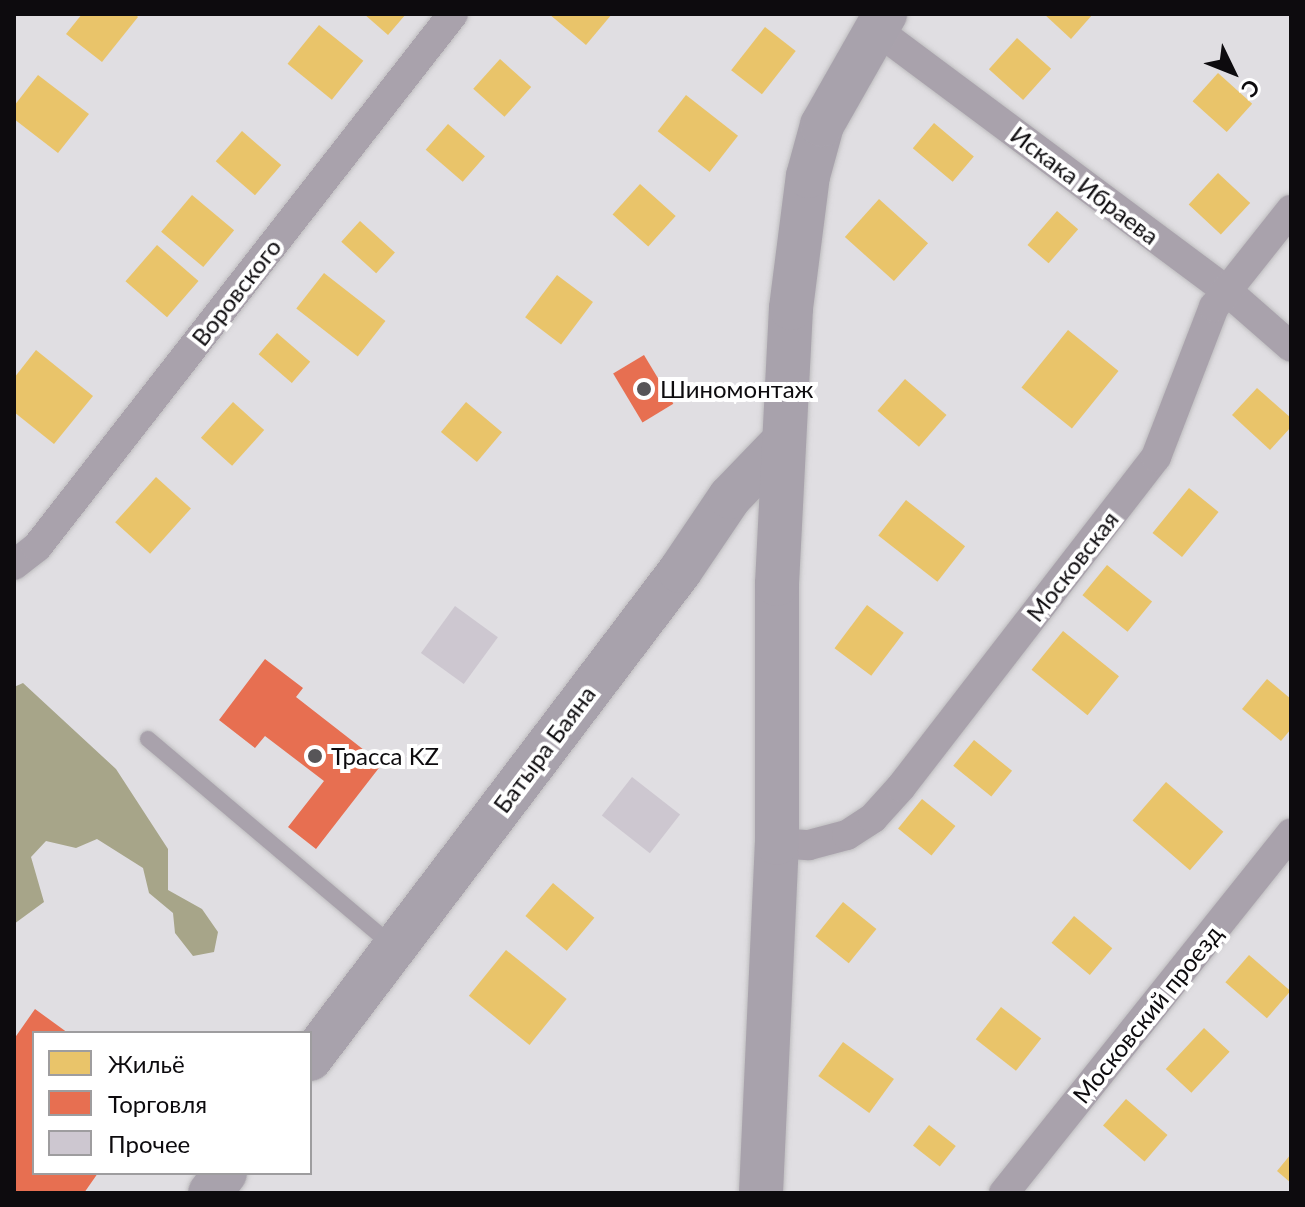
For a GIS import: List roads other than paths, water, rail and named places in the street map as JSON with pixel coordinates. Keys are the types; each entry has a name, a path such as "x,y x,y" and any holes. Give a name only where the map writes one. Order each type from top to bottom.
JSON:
{"street":[{"name":"Воровского","path":"14,565 37,547 453,14"},
{"name":"Искака Ибраева","path":"880,21 1226,290 1291,347"},
{"path":"761,1193 777,843 782,443 791,308 808,176 822,125 880,21"},
{"name":"Московская","path":"777,843 809,845 847,835 873,818 901,787 1156,457 1205,326 1226,290 1291,210"},
{"name":"Батыра Баяна","path":"312,1056 680,571 730,497 782,443"},
{"name":"Московский проезд","path":"1004,1193 1291,834"},
{"path":"210,1193 224,1175"}],"lane":[{"path":"148,739 394,947"}],"place":[{"name":"Шиномонтаж","path":"644,389"},
{"name":"Трасса KZ","path":"315,756"}]}
